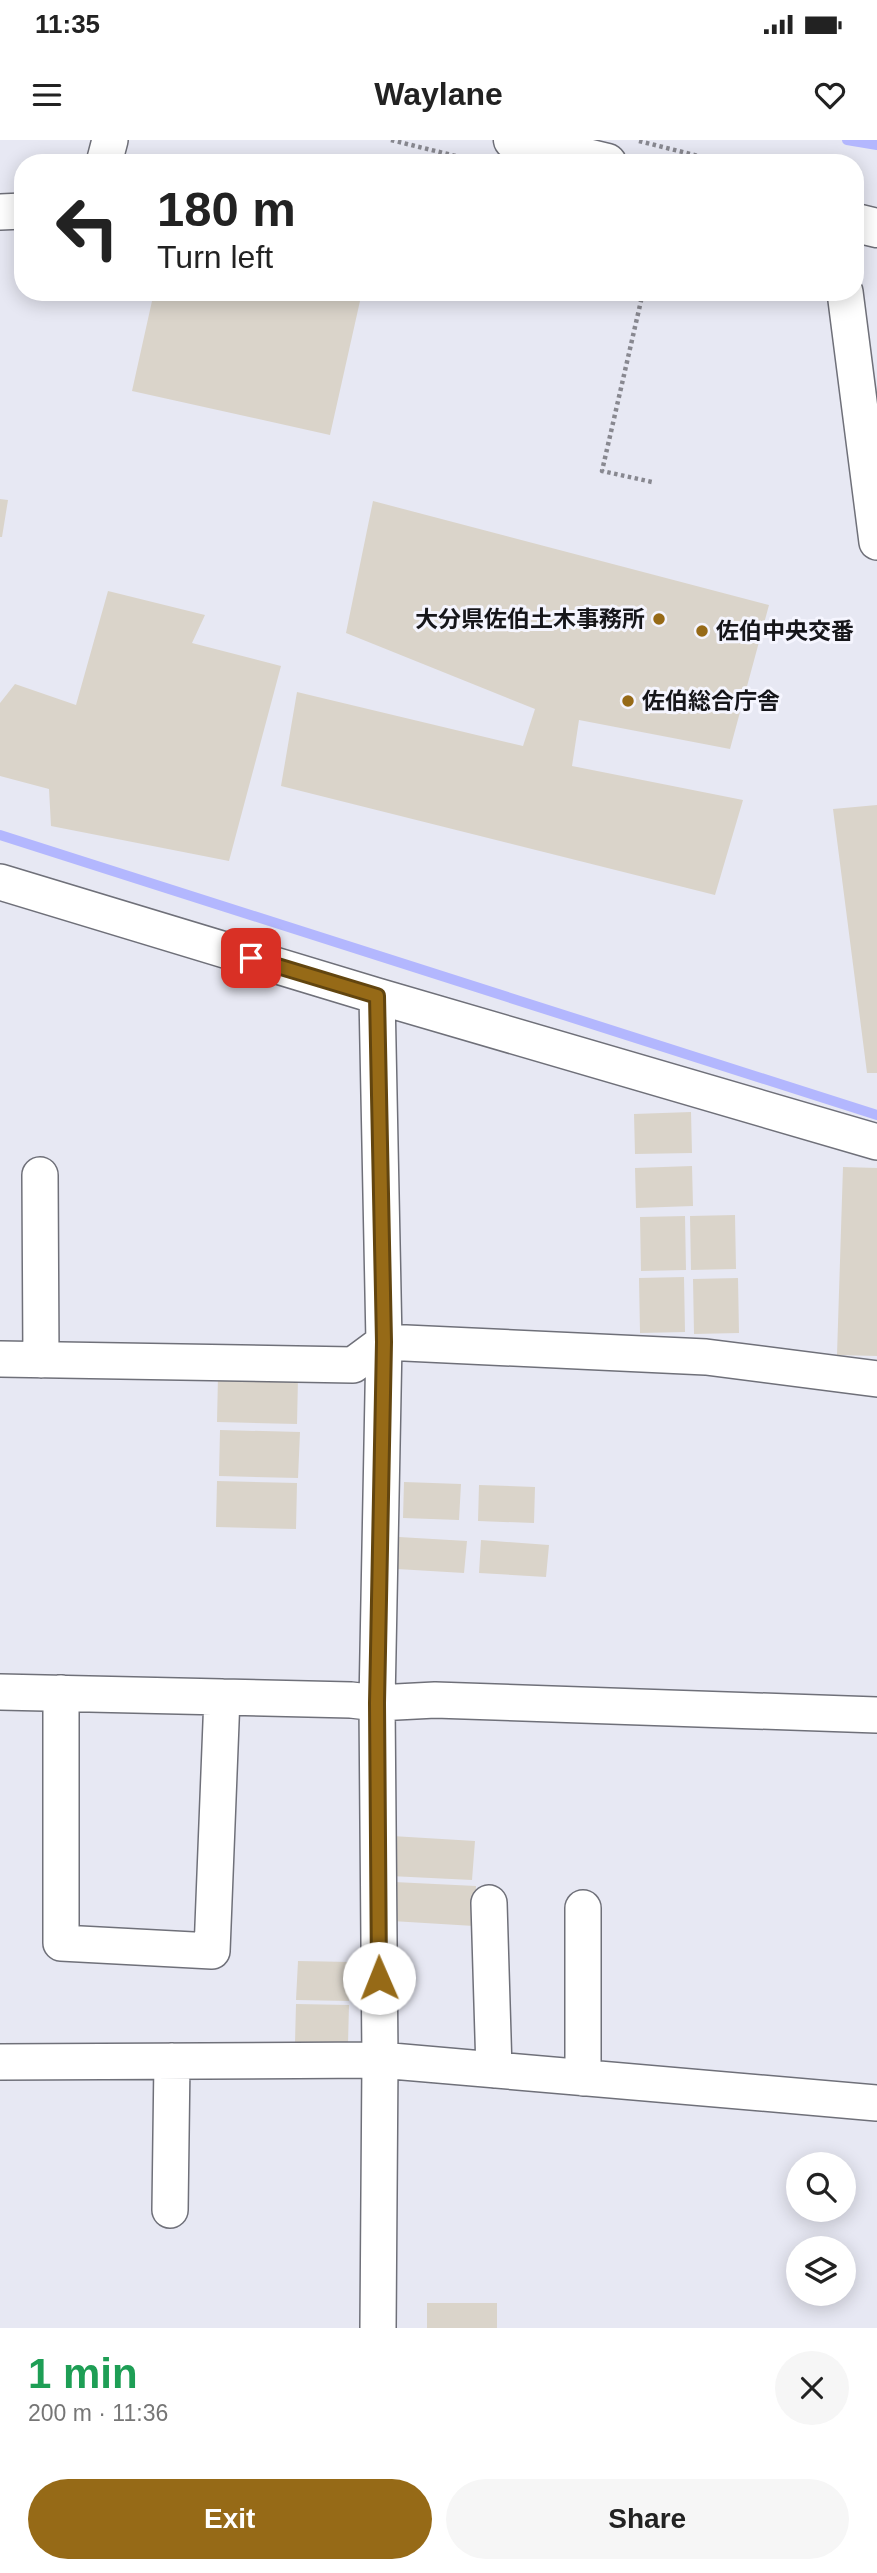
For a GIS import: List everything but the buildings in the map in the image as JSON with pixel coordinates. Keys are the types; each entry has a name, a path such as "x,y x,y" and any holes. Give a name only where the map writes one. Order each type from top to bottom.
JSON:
{"street":[{"path":"513,140 570,154"},
{"path":"846,301 877,542"},
{"path":"0,881 377,996 877,1142"},
{"path":"377,996 384,1342 377,1703 380,2060 378,2328"},
{"path":"40,1174 41,1360"},
{"path":"0,1359 353,1364 384,1342 706,1357 877,1379"},
{"path":"0,1692 351,1700 377,1703 435,1700 877,1715"},
{"path":"61,1693 61,1943 212,1951 222,1697"},
{"path":"489,1903 494,2070"},
{"path":"583,1908 583,2078"},
{"path":"0,2062 380,2060 877,2103"},
{"path":"170,2210 172,2061"}],"path":[{"path":"391,140 448,154"},
{"path":"634,140 690,154"},
{"path":"641,301 602,471 652,482"}],"waterway":[{"path":"847,140 877,145"},
{"path":"0,835 877,1115"}],"place":[{"name":"大分県佐伯土木事務所","path":"659,619"},
{"name":"佐伯中央交番","path":"702,631"},
{"name":"佐伯総合庁舎","path":"628,701"}],"route":[{"path":"251,958 377,996 384,1342 377,1703 379,1978"}]}
